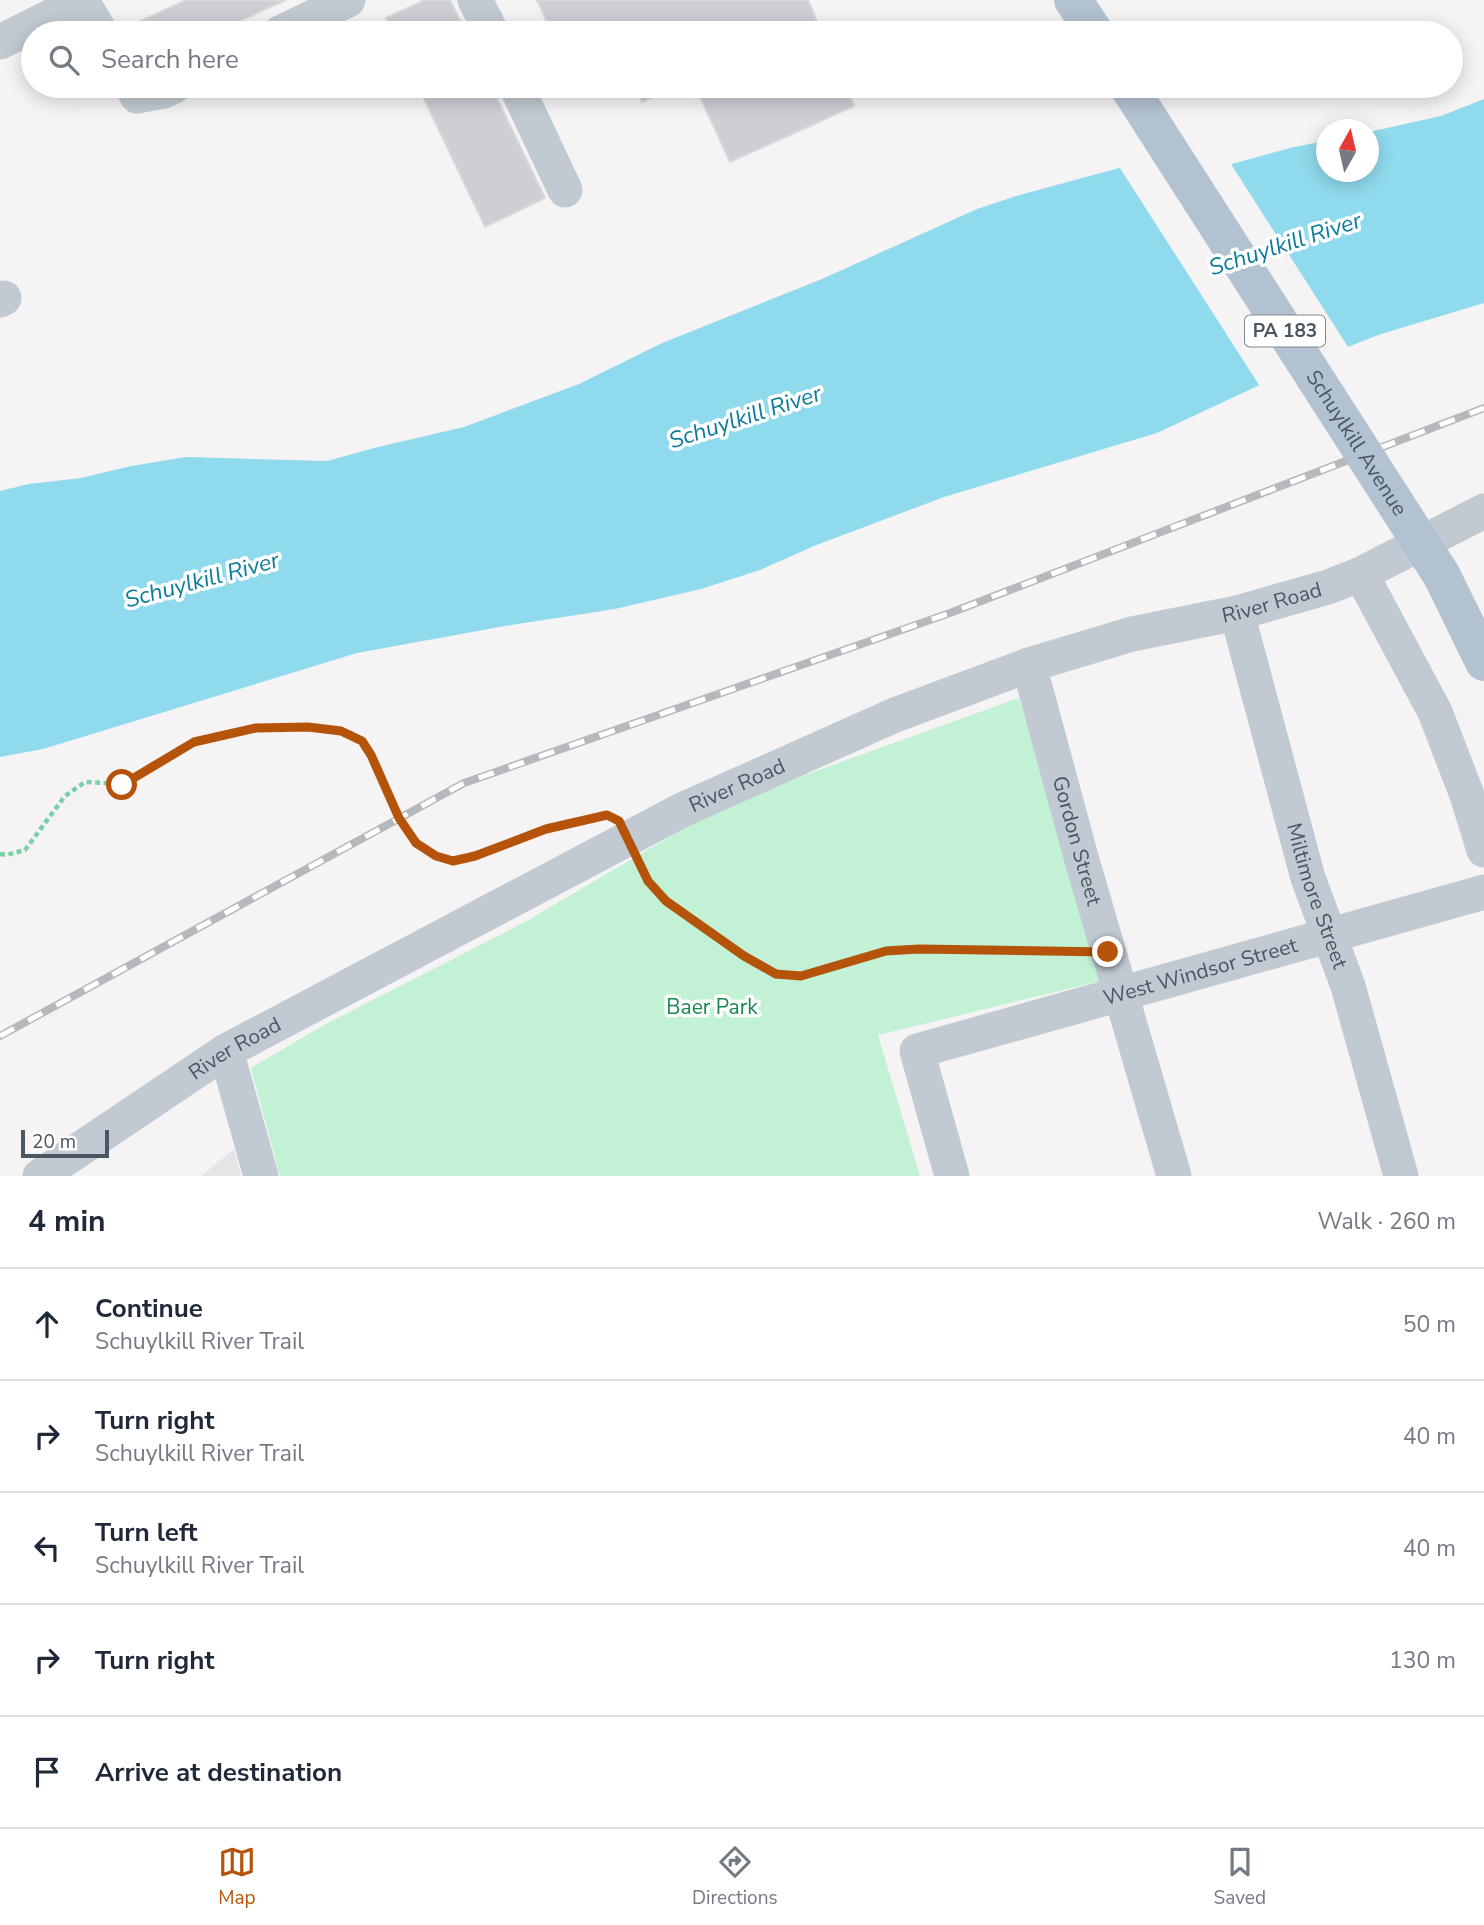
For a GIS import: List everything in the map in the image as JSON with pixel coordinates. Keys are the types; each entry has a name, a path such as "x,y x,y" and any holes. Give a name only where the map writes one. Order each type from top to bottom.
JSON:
{"main road":[{"path":"1073,0 1087,21"},
{"name":"Schuylkill Avenue","path":"1136,98 1442,576 1484,662"}],"street":[{"path":"305,21 348,0"},
{"path":"475,0 486,21"},
{"path":"43,21 83,1 94,21"},
{"path":"0,42 21,32"},
{"path":"522,98 565,190"},
{"name":"River Road","path":"40,1176 226,1051 682,810 895,715 1029,665 1132,634 1237,613 1328,587 1480,521"},
{"path":"1361,574 1434,712 1484,850"},
{"name":"Miltimore Street","path":"1237,613 1308,878 1348,986 1401,1176"},
{"name":"Gordon Street","path":"1029,665 1108,952 1123,994 1174,1176"},
{"name":"West Windsor Street","path":"952,1176 917,1051 1484,892"},
{"path":"226,1051 261,1176"}],"path":[{"path":"0,854 25,850 65,796 85,782 122,785 194,742 256,728 308,727 341,731 362,741 399,818 416,843 436,856 453,861 475,856 546,829 607,815 619,821 648,881 666,901 744,956 776,974 801,976 886,951 919,949 1108,952"}],"shaded area":[{"path":"234,1149 241,1176 201,1176"}],"green space":[{"name":"Baer Park","path":"1019,698 1101,981 878,1035 920,1176 280,1176 251,1068 324,1025 525,922 727,803"}],"water":[{"name":"Schuylkill River","path":"1484,99 1484,303 1378,335 1298,367 1157,433 944,497 814,546 760,570 701,589 615,609 357,653 43,749 0,757 0,491 186,457 327,461 464,427 579,384 660,344 822,279 977,209 1016,196 1119,168 1202,172 1316,143 1316,182 1379,182 1379,130 1441,116"}],"pier":[{"path":"1229,161 1350,350 1261,388 1118,165 1144,165 1178,170"}],"building":[{"path":"186,0 286,0 240,21 141,21"},
{"path":"425,0 450,0 460,21 387,21 386,18"},
{"path":"537,0 808,0 817,21 547,21"},
{"path":"424,98 497,98 545,198 485,227"},
{"path":"701,98 851,98 854,106 730,162"}],"railway":[{"path":"0,1036 464,783 950,613 1484,408"}],"route":[{"path":"122,785 194,742 256,728 308,727 341,731 362,741 399,818 416,843 436,856 453,861 475,856 546,829 607,815 619,821 648,881 666,901 744,956 776,974 801,976 886,951 919,949 1108,952"}]}
